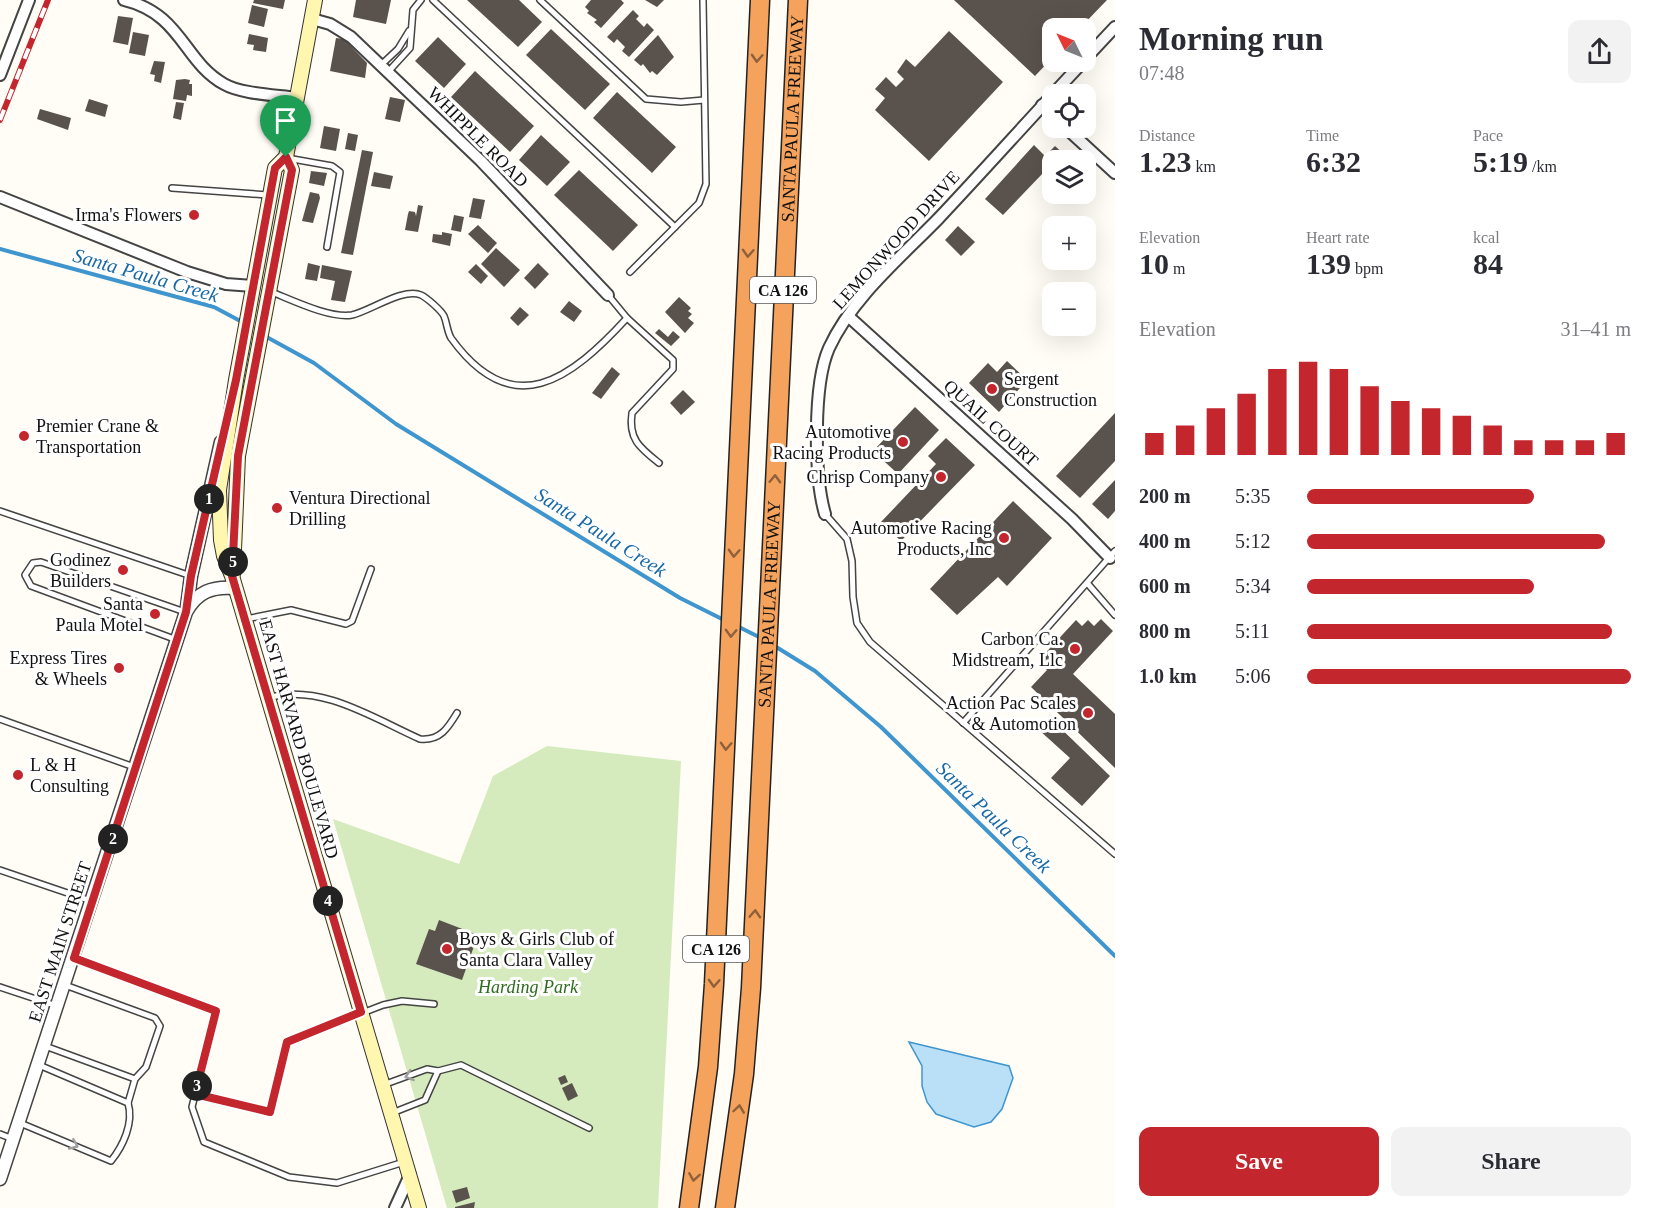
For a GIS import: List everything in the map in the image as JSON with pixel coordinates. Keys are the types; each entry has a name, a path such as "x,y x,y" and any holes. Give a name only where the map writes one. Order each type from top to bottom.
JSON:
{"highway":[{"name":"SANTA PAULA FREEWAY","path":"689,1208 708,1067 729,688 760,0"},
{"name":"SANTA PAULA FREEWAY","path":"725,1208 746,1053 766,699 798,0"}],"main road":[{"path":"233,582 238,456 292,170 286,157 315,0"},
{"name":"EAST HARVARD BOULEVARD","path":"286,157 275,168 236,380 218,500 222,548 419,1208"}],"street":[{"path":"0,75 29,0"},
{"path":"124,0 144,3 174,29 199,60 224,84 297,98"},
{"name":"WHIPPLE ROAD","path":"312,19 341,30 384,68 481,161 608,296"},
{"name":"LEMONWOOD DRIVE","path":"1096,47 1115,27"},
{"name":"LEMONWOOD DRIVE","path":"1062,84 1073,72"},
{"name":"LEMONWOOD DRIVE","path":"825,514 819,492 820,380 828,350 848,316 1042,105"},
{"path":"1077,138 1115,173"},
{"path":"0,197 187,272 252,292"},
{"name":"QUAIL COURT","path":"848,316 1113,557"},
{"name":"EAST MAIN STREET","path":"0,1179 93,902 186,612 191,576 236,380"},
{"name":"EAST MAIN STREET","path":"186,612 195,599 208,589 233,582"},
{"path":"395,1208 408,1168"}],"lane":[{"path":"384,68 410,48 413,10 421,0"},
{"path":"433,0 675,227"},
{"path":"540,0 646,99 681,102 704,100"},
{"path":"630,272 699,203 704,193 703,0"},
{"path":"384,68 410,29"},
{"path":"286,157 332,166 340,172 327,247"},
{"path":"172,188 270,195"},
{"path":"267,297 336,314 351,315 410,293 421,295 444,315 449,335 479,371 496,381 528,386 572,370 627,318"},
{"path":"608,296 627,318 674,360 674,369 632,413 630,422 637,446 659,464"},
{"path":"0,511 191,576"},
{"path":"825,514 847,539 852,561 853,597 857,624 870,642 1115,854"},
{"path":"963,723 1113,557"},
{"path":"177,640 31,586 25,574 33,563 41,562 186,612"},
{"path":"245,619 291,610 346,624 351,621 371,569"},
{"path":"1088,584 1115,615"},
{"path":"268,698 290,692 324,697 420,739 429,740 441,735 458,712"},
{"path":"0,719 135,768"},
{"path":"0,870 93,902"},
{"path":"74,958 216,1011 192,1107 204,1142 289,1177 337,1183 408,1168"},
{"path":"20,1123 111,1161 120,1150 132,1115 129,1104 135,1079 146,1067 160,1026 155,1018 65,985"},
{"path":"0,987 58,1006"},
{"path":"195,1094 270,1112 287,1042 361,1012 402,1001 434,1004"},
{"path":"45,1046 135,1079"},
{"path":"39,1065 129,1104"},
{"path":"382,1085 427,1070 438,1071 461,1065 590,1128"},
{"path":"391,1113 425,1100 438,1071"},
{"path":"0,1134 14,1139"}],"green space":[{"name":"Harding Park","path":"547,746 681,761 658,1208 447,1208 333,819 459,864 493,776"}],"water":[{"path":"909,1042 1009,1066 1013,1078 1002,1109 991,1122 974,1127 936,1114 927,1102 922,1086 922,1066"}],"building":[{"path":"254,0 285,0 283,9 253,3"},
{"path":"356,0 391,0 386,24 353,17"},
{"path":"467,0 519,0 542,22 518,47"},
{"path":"591,0 621,0 624,3 601,28 594,22 597,20 587,13 589,11 585,7"},
{"path":"645,0 664,0 657,7"},
{"path":"954,0 1107,0 1090,18 1042,18 1042,69 1035,76"},
{"path":"252,5 268,9 264,27 248,23"},
{"path":"633,10 639,16 636,19 644,27 647,23 654,30 629,57 622,51 625,47 617,39 614,43 607,37"},
{"path":"118,16 133,18 128,45 113,42"},
{"path":"551,29 610,84 585,110 526,55"},
{"path":"949,31 1003,82 929,161 875,110 885,98 875,89 886,77 896,87 904,79 897,72 906,59 915,67"},
{"path":"133,32 149,35 145,56 129,53"},
{"path":"249,34 268,38 266,52 253,50 254,45 247,44"},
{"path":"658,35 674,57 657,75 652,71 650,73 643,64 641,66 634,60"},
{"path":"438,37 466,64 444,88 415,61"},
{"path":"336,38 344,39 367,63 365,78 330,71"},
{"path":"154,61 165,62 161,83 154,81 155,75 150,74"},
{"path":"475,71 534,126 510,152 451,97"},
{"path":"176,80 190,80 189,84 192,84 192,96 187,95 186,101 173,99"},
{"path":"617,92 676,147 652,173 593,118"},
{"path":"390,97 405,100 400,122 385,119"},
{"path":"89,99 108,105 105,117 85,111"},
{"path":"176,102 184,103 181,120 173,118"},
{"path":"40,109 71,118 68,130 37,119"},
{"path":"324,126 340,129 336,151 320,148"},
{"path":"348,133 358,135 355,151 345,149"},
{"path":"541,135 570,162 547,186 519,160"},
{"path":"1034,145 1042,153 1042,174 1003,215 985,199"},
{"path":"362,150 373,152 353,255 341,253"},
{"path":"579,170 638,225 613,251 554,195"},
{"path":"311,171 327,173 324,186 309,183"},
{"path":"374,172 393,176 390,189 371,186"},
{"path":"310,192 319,194 320,198 313,223 302,221"},
{"path":"473,198 485,200 481,219 469,217"},
{"path":"418,205 423,206 418,232 405,230 409,211 415,212 416,216"},
{"path":"454,215 464,217 461,232 451,230"},
{"path":"478,225 497,243 488,253 468,234"},
{"path":"958,226 975,242 961,256 945,240"},
{"path":"442,232 452,234 450,246 432,242 433,234 442,235"},
{"path":"496,248 520,270 504,287 481,264"},
{"path":"308,263 320,266 317,281 305,279"},
{"path":"538,263 549,274 535,289 524,278"},
{"path":"476,264 488,276 481,284 468,272"},
{"path":"322,265 352,271 345,302 331,300 335,281 320,278"},
{"path":"679,297 691,308 688,311 692,314 688,318 694,323 685,333 665,312"},
{"path":"569,301 582,311 574,322 560,312"},
{"path":"520,307 529,315 518,326 510,318"},
{"path":"659,329 668,337 673,331 680,337 671,346 655,333"},
{"path":"1007,361 1027,380 999,412 969,383 988,363 997,372"},
{"path":"612,367 620,374 601,399 592,393"},
{"path":"683,390 695,402 681,415 670,403"},
{"path":"915,407 939,430 898,474 873,451"},
{"path":"1115,413 1115,461 1080,498 1056,476"},
{"path":"946,438 975,465 901,541 881,522 936,464 928,456"},
{"path":"1115,480 1115,511 1108,519 1092,504"},
{"path":"1013,501 1052,538 1007,586 998,577 957,615 930,589"},
{"path":"1101,619 1113,631 1073,674 1115,714 1115,768 1031,687 1047,670 1038,661 1076,620 1082,626 1088,620 1094,626"},
{"path":"1050,718 1110,776 1082,806 1051,778 1070,758 1039,730"},
{"name":"Boys & Girls Club of Santa Clara Valley","path":"439,920 478,935 462,980 416,964 429,929 435,931"},
{"path":"565,1075 568,1082 561,1085 558,1078"},
{"path":"572,1083 578,1096 568,1101 562,1088"},
{"path":"467,1187 470,1198 456,1203 452,1191"},
{"path":"475,1202 474,1208 455,1208 455,1207"}],"waterway":[{"name":"Santa Paula Creek","path":"0,249 214,307 244,323"},
{"name":"Santa Paula Creek","path":"263,335 314,363 396,424 680,598 726,621"},
{"name":"Santa Paula Creek","path":"735,625 761,638"},
{"name":"Santa Paula Creek","path":"773,645 815,671 881,727 1115,956"}],"railway":[{"path":"0,120 48,0"}],"place":[{"name":"Irma's Flowers","path":"194,215"},
{"name":"Sergent Construction","path":"992,389"},
{"name":"Premier Crane & Transportation","path":"24,436"},
{"name":"Automotive Racing Products","path":"903,442"},
{"name":"Chrisp Company","path":"941,477"},
{"name":"Ventura Directional Drilling","path":"277,508"},
{"name":"Automotive Racing Products, Inc","path":"1004,538"},
{"name":"Godinez Builders","path":"123,570"},
{"name":"Santa Paula Motel","path":"155,614"},
{"name":"Carbon Ca. Midstream, Llc","path":"1075,649"},
{"name":"Express Tires & Wheels","path":"119,668"},
{"name":"Action Pac Scales & Automotion","path":"1088,713"},
{"name":"L & H Consulting","path":"18,775"},
{"name":"Boys & Girls Club of Santa Clara Valley","path":"447,949"}],"route":[{"path":"286,157 292,170 238,456 232,576 361,1012 287,1042 270,1112 195,1094 216,1011 74,958 186,612 191,576 236,380 275,168 286,157"}]}
